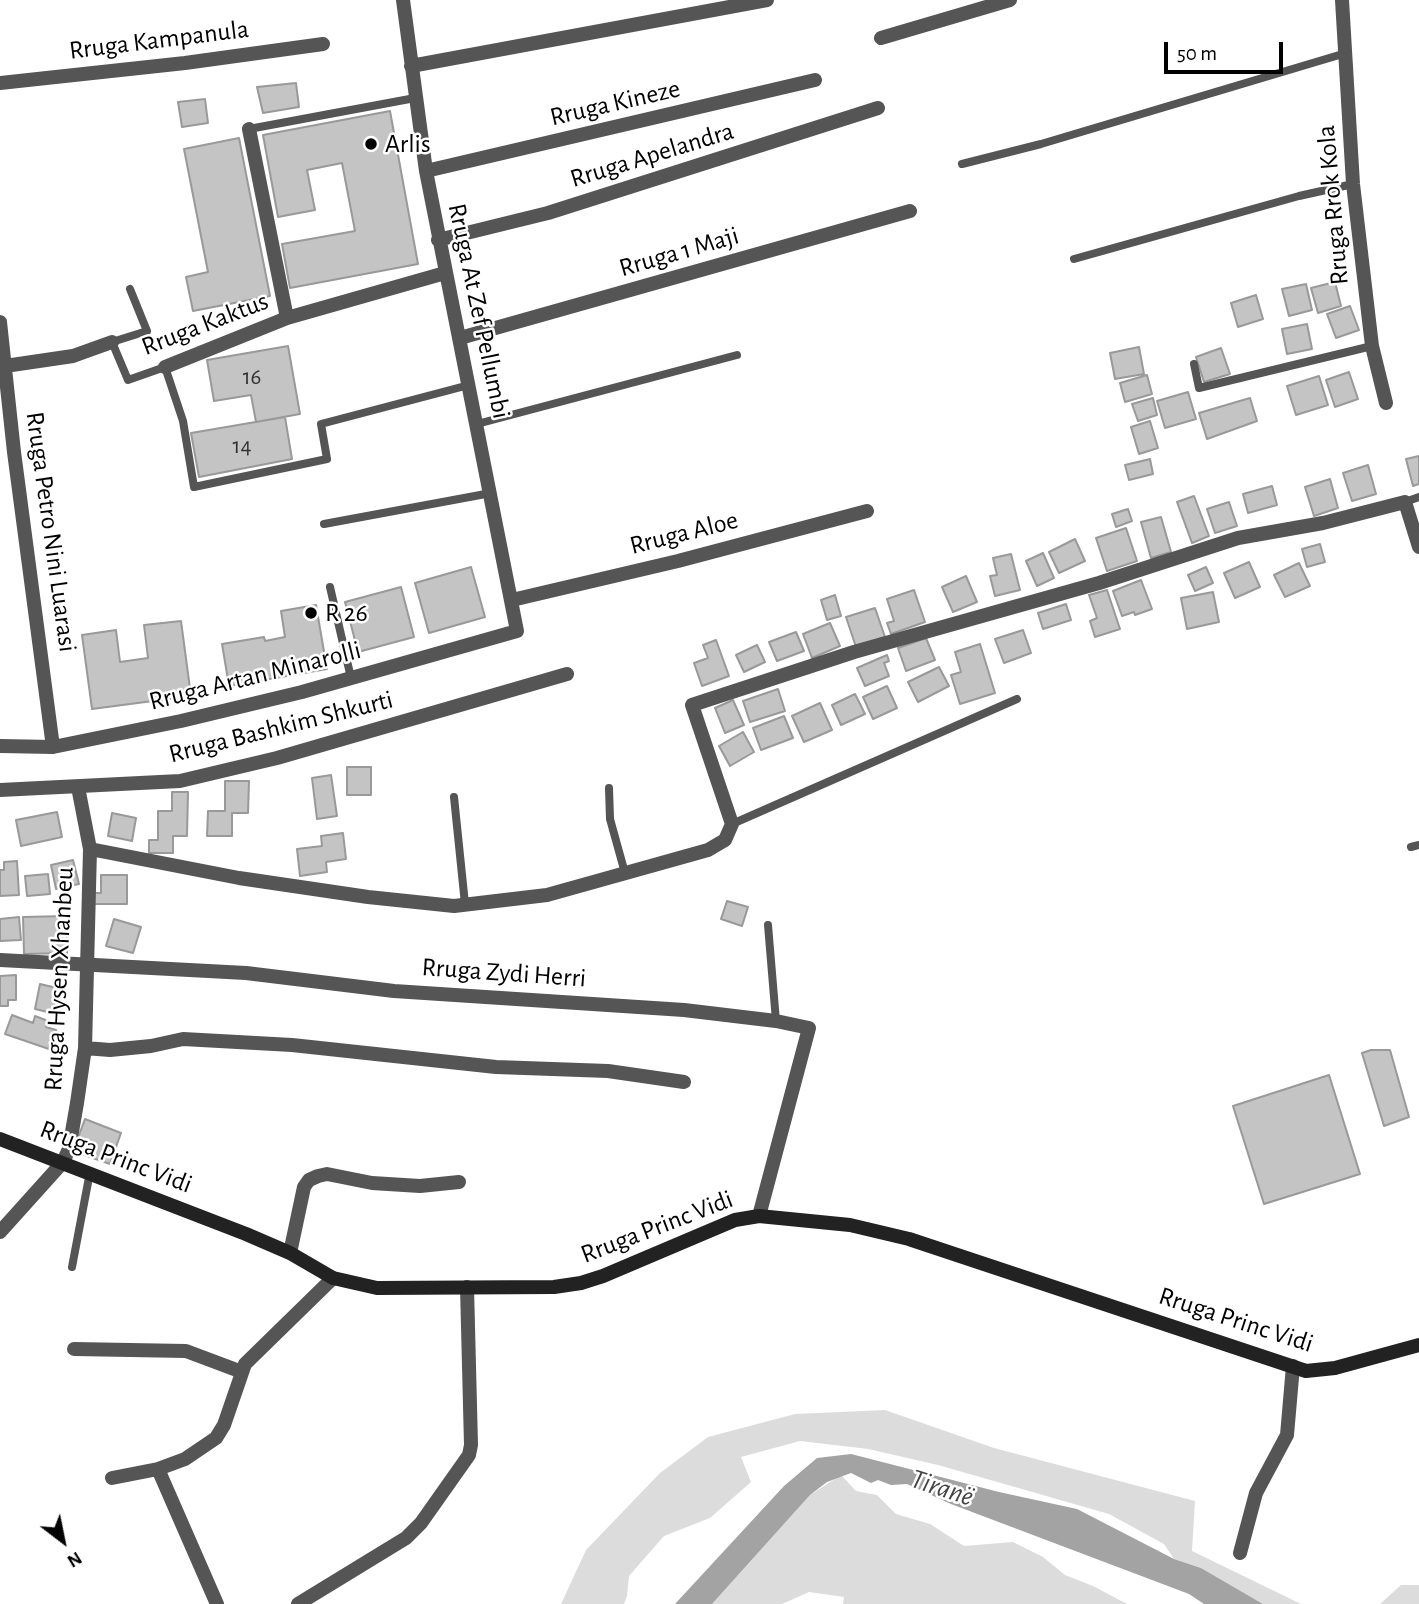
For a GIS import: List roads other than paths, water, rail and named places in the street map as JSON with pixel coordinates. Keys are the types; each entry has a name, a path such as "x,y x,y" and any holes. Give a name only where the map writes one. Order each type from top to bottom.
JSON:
{"street":[{"name":"Rruga At Zef Pellumbi","path":"403,0 415,98 438,240 460,338 517,631"},
{"path":"411,66 766,0"},
{"path":"881,38 1010,0"},
{"name":"Rruga Rrok Kola","path":"1342,0 1353,184 1372,346 1386,403"},
{"name":"Rruga Kampanula","path":"0,83 185,63 323,44"},
{"name":"Rruga Kineze","path":"426,171 815,80"},
{"name":"Rruga Apelandra","path":"438,240 548,213 878,108"},
{"path":"249,129 286,318"},
{"name":"Rruga 1 Maji","path":"460,338 910,211"},
{"name":"Rruga Kaktus","path":"165,367 286,318 444,272"},
{"name":"Rruga Petro Nini Luarasi","path":"0,322 5,366 7,453 53,747"},
{"name":"Rruga Kaktus","path":"5,366 72,356 112,342"},
{"path":"90,849 239,878 454,906 547,895 708,850 725,840 732,824 692,705 854,652 1099,583 1238,538 1323,523 1412,499 1419,547"},
{"name":"Rruga Aloe","path":"512,600 867,512"},
{"name":"Rruga Artan Minarolli","path":"0,746 53,747 181,721 351,678 517,631"},
{"name":"Rruga Bashkim Shkurti","path":"0,790 180,780 277,758 567,674"},
{"name":"Rruga Hysen Xhanbeu","path":"0,1232 63,1162 69,1149 85,1048 90,849 78,787"},
{"name":"Rruga Zydi Herri","path":"0,960 246,973 394,990 673,1010 776,1021 809,1028 759,1216"},
{"path":"85,1048 110,1050 151,1046 183,1039 292,1045 496,1067 608,1071 684,1082"},
{"name":"Rruga Princ Vidi","path":"0,1139 90,1172 289,1253 333,1278 377,1288 554,1287 581,1283 735,1220 759,1216 850,1225 909,1239 1306,1371 1335,1368 1418,1345"},
{"path":"289,1253 304,1187 309,1180 318,1176 327,1174 372,1183 420,1186 459,1182"},
{"path":"111,1478 158,1469 185,1459 216,1438 224,1425 245,1364 333,1278"},
{"path":"298,1604 405,1538 421,1523 469,1455 471,1445 467,1287"},
{"path":"74,1349 186,1351 242,1372"},
{"path":"1240,1553 1256,1493 1287,1435 1293,1366"},
{"path":"158,1469 216,1604"}],"lane":[{"path":"962,164 1053,141 1346,53"},
{"path":"249,129 415,98"},
{"path":"1074,259 1299,196 1353,184"},
{"path":"112,342 147,331 130,289"},
{"name":"Rruga Kaktus","path":"112,342 128,380 165,367"},
{"path":"1194,364 1199,388 1372,346"},
{"path":"477,424 737,355"},
{"path":"165,367 183,421 194,487 327,459 321,424 469,385"},
{"path":"324,524 491,493"},
{"path":"330,587 351,678"},
{"path":"732,824 1017,699"},
{"path":"610,788 610,819 625,873"},
{"path":"454,797 466,904"},
{"path":"768,925 776,1021"},
{"path":"72,1267 90,1172"}],"water":[{"name":"Tiranë","path":"851,1454 1077,1509 1174,1559 1201,1568 1263,1604 1204,1604 1189,1594 951,1504 907,1484 891,1485 878,1480 871,1483 851,1473 827,1482 810,1495 712,1604 675,1604 784,1486 817,1458"}],"place":[{"name":"Arlis","path":"371,144"},
{"name":"R 26","path":"311,613"}]}
